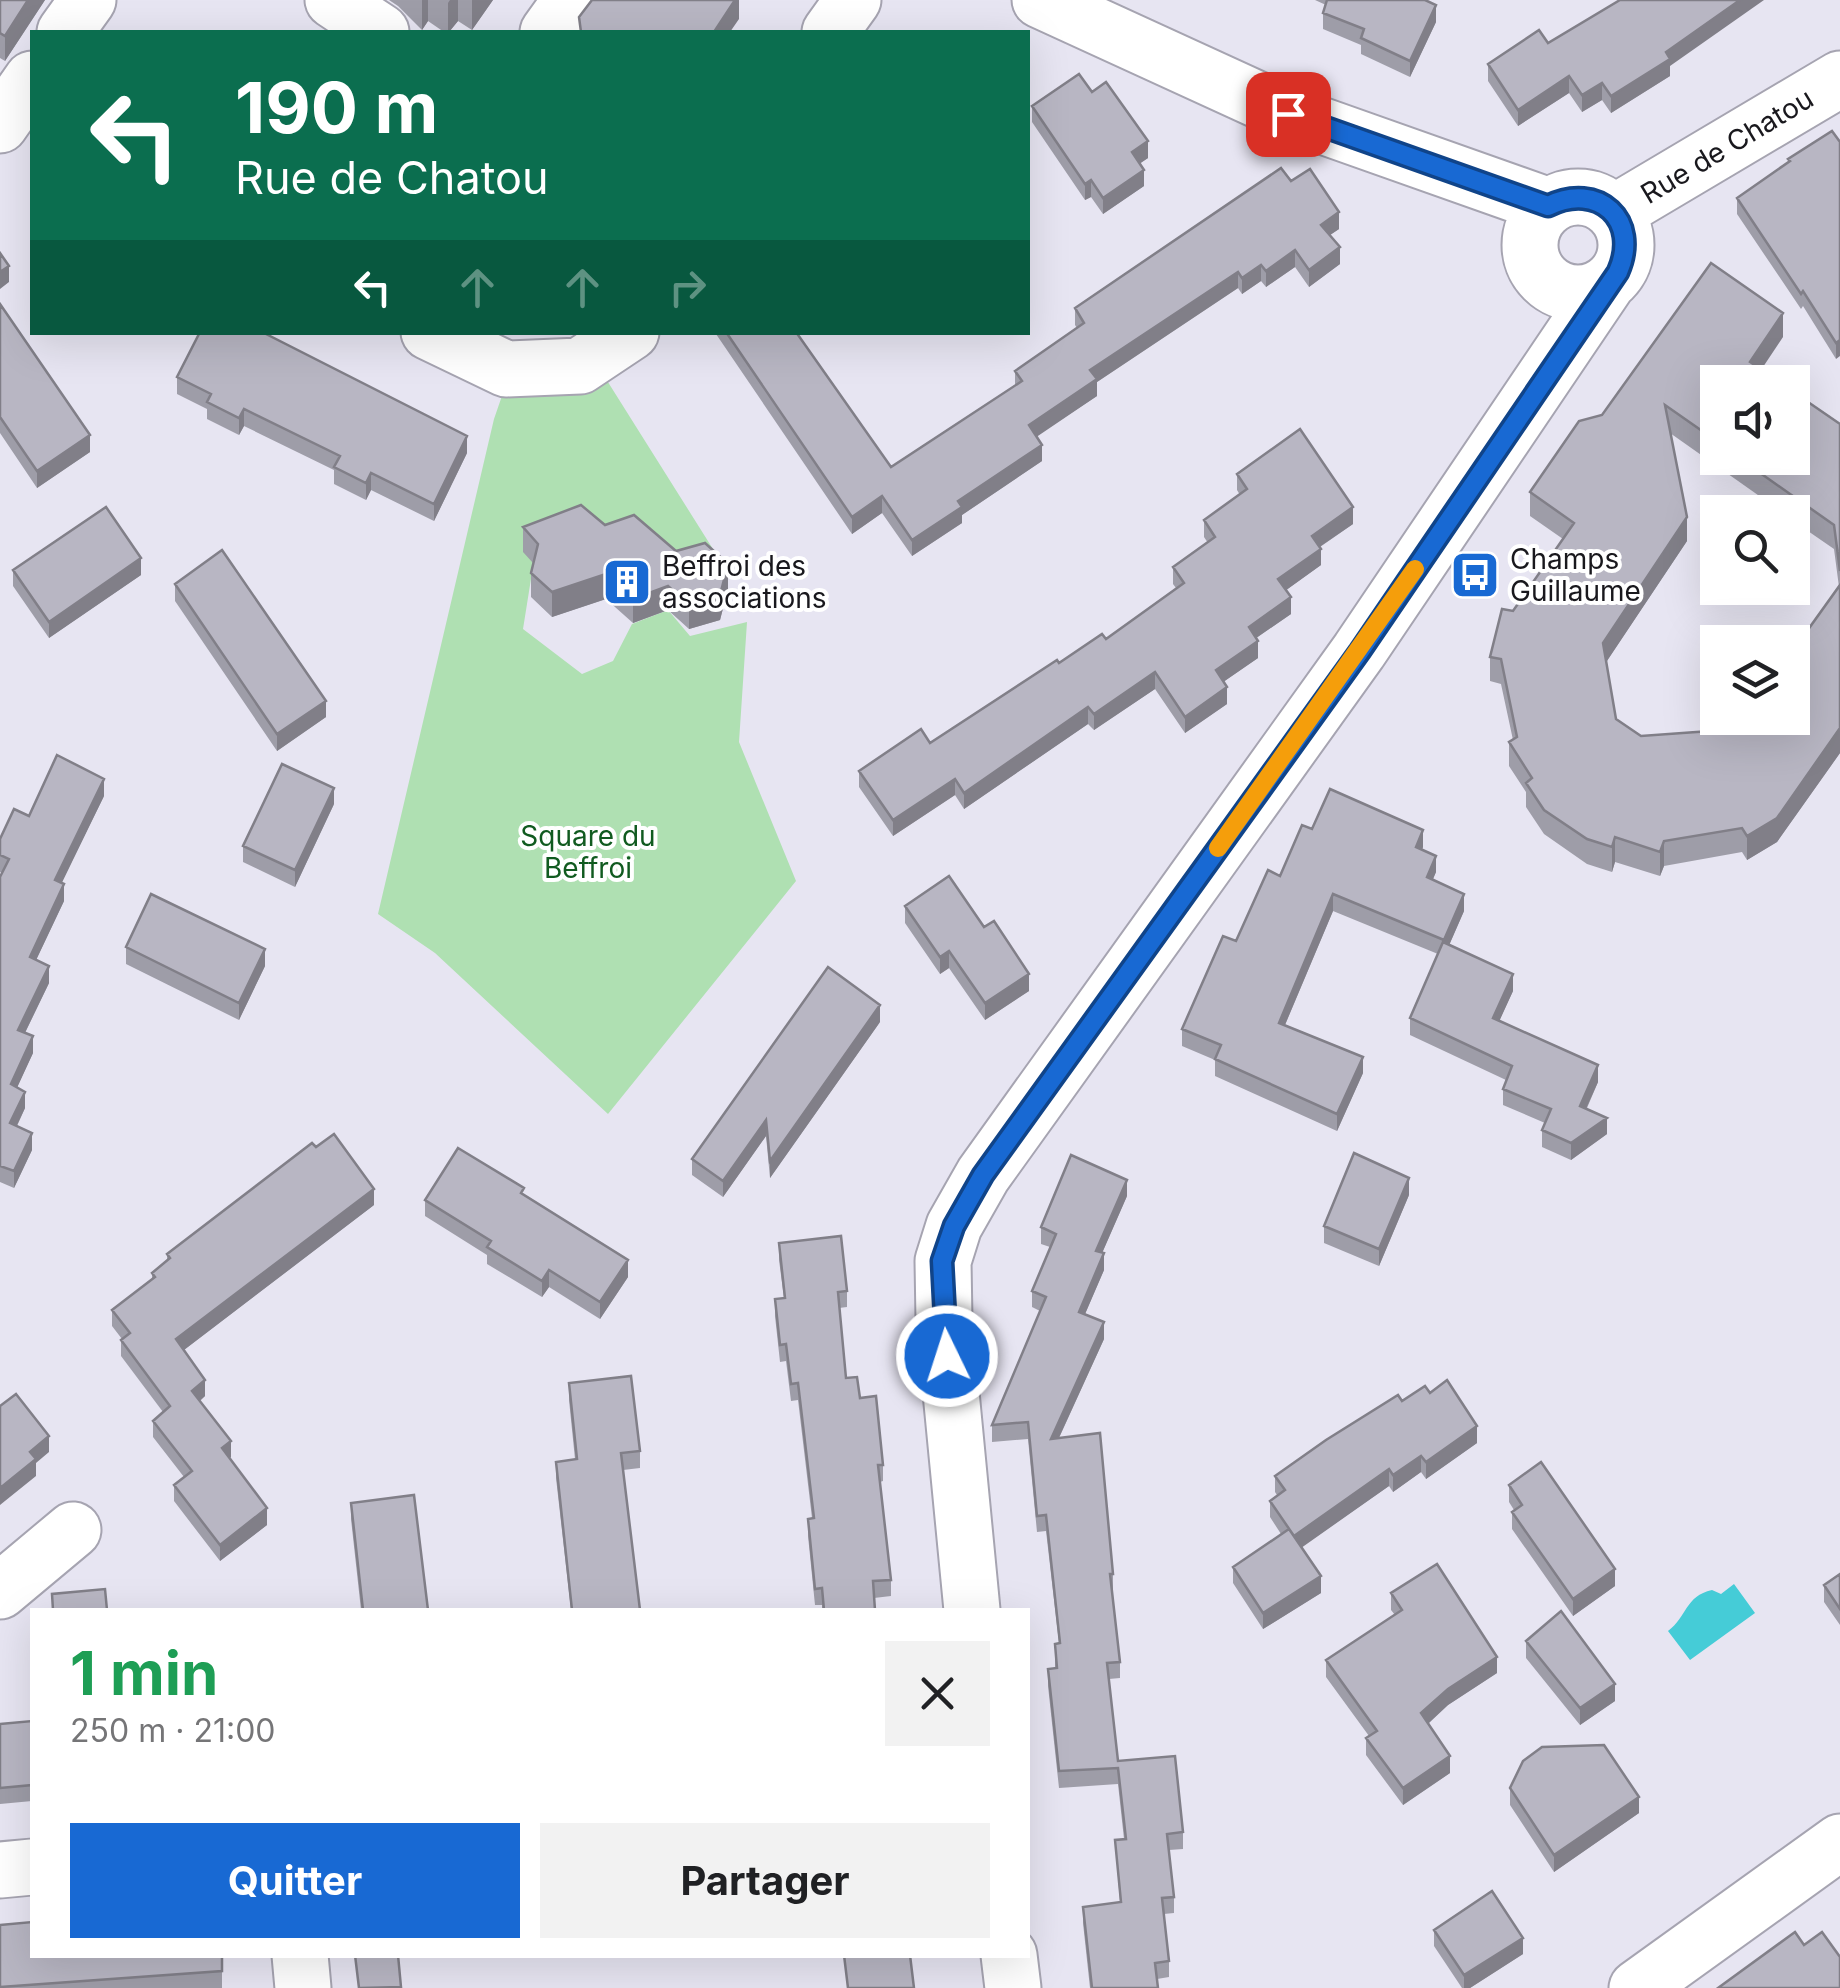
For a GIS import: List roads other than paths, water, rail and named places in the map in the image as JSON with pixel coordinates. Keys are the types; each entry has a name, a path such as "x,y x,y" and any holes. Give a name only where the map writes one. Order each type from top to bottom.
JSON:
{"street":[{"path":"66,30 88,0"},
{"path":"333,0 379,30"},
{"path":"549,30 571,0"},
{"path":"831,30 853,0"},
{"path":"1040,0 1288,114 1548,206 1531,233 1530,249 1542,277 1566,292 1594,290 1607,284"},
{"name":"Rue de Chatou","path":"1614,214 1840,79"},
{"path":"30,82 0,127 30,143"},
{"name":"Rue de Chatou","path":"972,1608 944,1320 942,1261 954,1226 983,1175 1360,651 1624,256 1626,241 1614,214 1589,198 1575,197 1548,206"},
{"path":"435,335 506,369 580,366 626,335"},
{"path":"0,1591 73,1530"},
{"path":"1637,1988 1840,1842"},
{"path":"0,1870 30,1867"},
{"path":"300,1958 303,1988"},
{"path":"1009,1958 1013,1988"}],"water":[{"path":"1734,1584 1755,1613 1690,1660 1668,1631 1696,1597 1712,1590 1721,1594"}],"place":[{"name":"Champs Guillaume","path":"1475,575"},
{"name":"Beffroi des associations","path":"627,582"}],"park label":[{"name":"Square du Beffroi","path":"588,852"}]}
